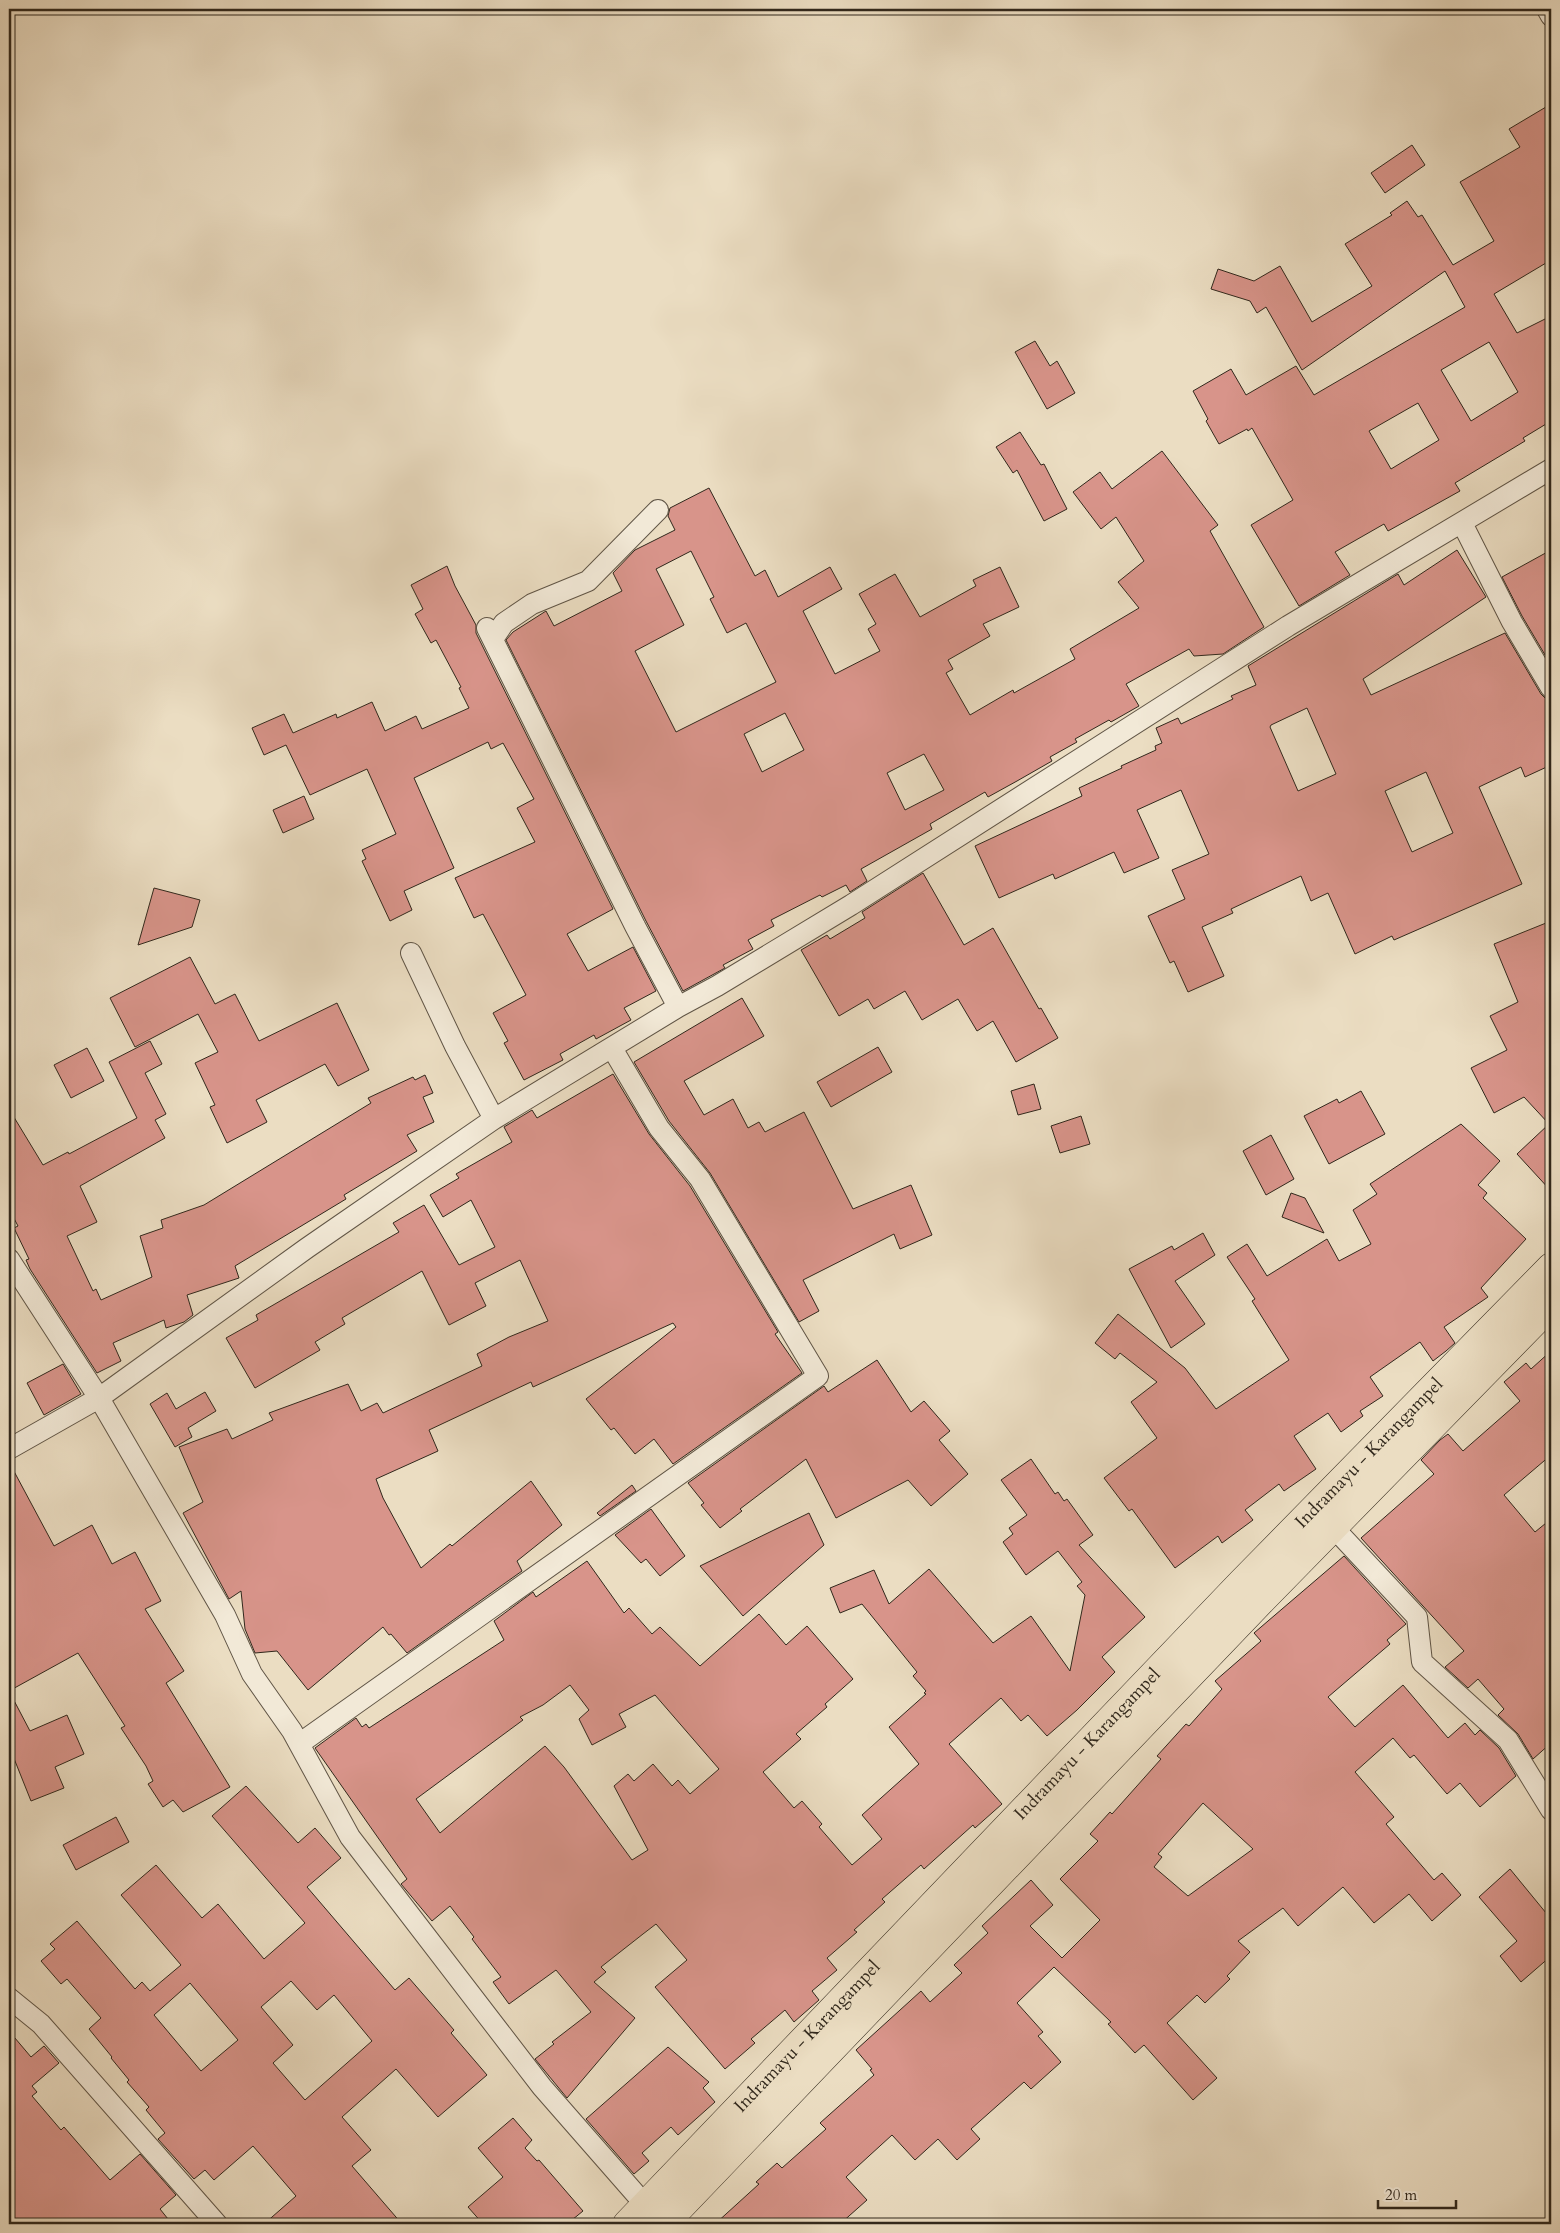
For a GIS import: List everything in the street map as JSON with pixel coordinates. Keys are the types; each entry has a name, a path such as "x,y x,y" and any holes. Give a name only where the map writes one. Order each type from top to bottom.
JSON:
{"main road":[{"name":"Indramayu - Karangampel","path":"1318,1530 1551,1267"},
{"name":"Indramayu - Karangampel","path":"650,2220 1241,1583 1318,1530 1551,1305"}],"street":[{"path":"1547,9 1551,16"},
{"path":"9,1449 99,1398 307,1248 494,1119 678,1007 717,986 852,905 1288,626 1551,470"},
{"path":"658,510 588,581 532,604 490,634 678,1007"},
{"path":"1462,523 1512,622 1551,688"},
{"path":"410,953 455,1046 494,1119"},
{"path":"299,1744 818,1376 700,1179 660,1128 612,1048"},
{"path":"9,1259 99,1398 225,1615 252,1674 299,1744 350,1837 400,1905 542,2087 650,2220"},
{"path":"1318,1530 1417,1617 1422,1662 1508,1740 1551,1810"},
{"path":"9,1998 41,2024 216,2224"}],"building":[{"path":"1551,104 1551,260 1494,294 1517,333 1551,316 1551,421 1523,438 1525,441 1455,483 1460,491 1388,531 1384,524 1335,552 1350,575 1299,606 1251,525 1293,500 1252,428 1219,444 1206,421 1208,419 1193,391 1231,369 1246,395 1296,366 1314,395 1465,307 1445,271 1302,370 1266,307 1257,313 1250,301 1211,289 1218,269 1254,281 1280,266 1312,322 1372,286 1345,244 1392,215 1390,213 1407,201 1418,217 1422,215 1453,265 1494,241 1460,182 1520,147 1509,129","holes":["1489,342 1518,392 1471,421 1441,370","1418,403 1439,440 1391,469 1369,431"]},
{"path":"1412,145 1425,165 1385,193 1371,173"},
{"path":"1035,341 1050,366 1057,361 1075,393 1047,409 1015,352"},
{"path":"1020,432 1041,465 1044,464 1067,509 1044,521 1017,470 1013,473 996,447"},
{"path":"1162,451 1218,525 1210,531 1264,627 1223,654 1194,656 1189,649 1126,684 1139,706 1075,739 1077,742 1050,757 1052,761 1017,781 988,797 985,792 930,824 932,829 861,869 867,881 850,892 846,885 822,897 820,895 771,920 774,926 748,940 753,949 723,965 725,968 683,991 646,921 506,640 513,632 546,611 554,626 622,591 613,573 635,550 675,530 668,516 670,508 709,488 755,576 765,570 778,597 830,567 842,589 803,611 835,674 880,651 868,629 876,624 859,594 895,574 920,617 976,586 973,580 1000,567 1019,607 983,624 990,636 948,660 953,669 946,673 970,715 1013,690 1014,693 1075,659 1070,649 1139,608 1118,582 1144,561 1116,517 1101,529 1073,492 1100,472 1112,489","holes":["691,551 714,597 710,599 727,633 746,623 776,682 676,732 635,651 684,625 656,569","785,713 804,750 762,772 744,734","924,754 944,790 905,810 887,773"]},
{"path":"1457,550 1486,597 1363,679 1371,695 1505,633 1541,694 1546,699 1551,700 1551,765 1525,777 1521,767 1479,787 1522,884 1394,940 1392,936 1355,954 1328,893 1311,901 1301,876 1231,909 1233,913 1202,927 1224,976 1188,992 1174,961 1170,963 1148,916 1185,899 1172,870 1209,854 1181,790 1137,810 1159,858 1124,873 1114,852 1055,879 1053,874 999,898 975,846 1082,796 1079,788 1156,750 1155,746 1162,743 1156,728 1178,718 1181,724 1233,699 1231,696 1256,685 1248,666 1398,574 1404,585","holes":["1307,708 1336,774 1298,791 1270,727","1426,772 1453,833 1412,852 1385,791"]},
{"path":"1551,550 1551,665 1502,577"},
{"path":"447,566 455,586 476,625 476,633 613,909 567,934 588,971 633,947 656,991 624,1008 631,1020 596,1039 594,1035 560,1054 563,1060 524,1080 504,1043 508,1041 493,1013 526,995 483,914 474,918 455,878 535,842 517,808 534,799 503,743 491,749 488,742 414,778 454,868 404,891 412,910 390,921 362,861 366,859 362,850 396,834 367,769 310,795 286,745 264,755 252,728 284,714 293,733 336,714 337,718 372,702 385,731 416,716 422,729 469,708 459,688 461,687 436,640 431,643 415,614 423,609 411,585"},
{"path":"304,796 314,819 283,833 273,810"},
{"path":"923,873 964,945 993,928 1039,1009 1041,1008 1058,1038 1016,1062 993,1021 977,1031 958,999 922,1020 905,991 874,1009 868,999 839,1016 801,950 827,935 830,939 865,918 862,912"},
{"path":"154,888 200,900 192,927 138,945"},
{"path":"1551,921 1551,1191 1517,1154 1549,1124 1524,1097 1494,1113 1471,1068 1507,1050 1490,1016 1518,1002 1494,944"},
{"path":"190,957 215,1004 235,994 259,1041 337,1003 369,1070 338,1086 325,1064 256,1100 267,1122 227,1143 210,1107 215,1105 195,1063 218,1052 198,1014 135,1047 110,998"},
{"path":"742,998 764,1036 684,1081 704,1115 733,1099 748,1128 759,1122 765,1132 804,1112 853,1209 911,1185 932,1235 900,1249 894,1234 803,1280 819,1311 799,1322 710,1173 669,1121 634,1062"},
{"path":"150,1041 162,1064 145,1073 166,1114 155,1120 165,1138 80,1186 97,1222 67,1236 93,1291 96,1289 101,1300 152,1277 140,1236 163,1228 161,1220 204,1205 371,1103 368,1098 413,1077 415,1080 425,1075 433,1093 423,1097 434,1122 407,1135 417,1151 344,1195 346,1199 235,1266 239,1278 187,1295 193,1315 184,1322 166,1328 164,1320 113,1343 121,1361 97,1373 30,1269 26,1260 29,1259 14,1228 18,1226 9,1209 9,1109 43,1165 68,1152 69,1154 137,1118 109,1062"},
{"path":"878,1047 892,1072 831,1107 817,1082"},
{"path":"87,1048 104,1081 71,1098 54,1065"},
{"path":"613,1074 649,1134 690,1186 778,1332 775,1334 802,1373 673,1464 654,1439 635,1454 614,1428 611,1430 586,1399 676,1327 673,1323 533,1387 531,1382 429,1430 438,1451 376,1479 383,1498 421,1568 450,1544 452,1546 531,1481 562,1525 517,1561 522,1571 407,1653 383,1627 308,1690 277,1651 255,1653 245,1629 241,1591 229,1599 183,1513 203,1502 179,1447 227,1429 232,1439 273,1420 269,1413 348,1384 361,1411 377,1403 383,1413 482,1366 477,1354 509,1337 548,1321 520,1260 475,1283 486,1306 449,1325 422,1271 342,1318 345,1324 315,1342 320,1350 255,1388 226,1338 258,1320 256,1315 399,1232 393,1223 424,1205 459,1265 495,1247 471,1200 443,1217 430,1195 459,1178 456,1174 512,1142 504,1127 532,1110 537,1118"},
{"path":"1034,1084 1041,1109 1018,1115 1011,1091"},
{"path":"1361,1091 1385,1134 1329,1164 1304,1116 1337,1099 1339,1103"},
{"path":"1081,1116 1090,1144 1060,1153 1051,1126"},
{"path":"1461,1124 1500,1161 1478,1185 1487,1193 1483,1198 1526,1239 1481,1288 1488,1297 1444,1327 1455,1343 1433,1361 1420,1342 1370,1377 1383,1396 1360,1411 1363,1416 1341,1432 1328,1413 1294,1436 1316,1469 1284,1491 1279,1484 1245,1510 1253,1520 1222,1543 1218,1536 1175,1568 1132,1509 1129,1511 1104,1478 1157,1438 1131,1402 1157,1382 1120,1353 1115,1359 1095,1343 1118,1314 1185,1368 1216,1409 1289,1360 1252,1301 1255,1299 1227,1257 1247,1244 1267,1276 1327,1239 1339,1261 1371,1244 1353,1210 1377,1194 1370,1184"},
{"path":"1271,1135 1294,1179 1266,1195 1243,1151"},
{"path":"1291,1193 1305,1198 1324,1233 1282,1217"},
{"path":"1203,1233 1215,1255 1175,1281 1205,1324 1171,1348 1129,1269 1172,1246 1174,1250"},
{"path":"1551,1351 1551,1455 1504,1495 1535,1532 1551,1519 1551,1743 1533,1759 1518,1734 1498,1715 1504,1709 1478,1679 1468,1688 1445,1667 1464,1651 1361,1538 1434,1474 1421,1460 1440,1440 1448,1434 1463,1451 1520,1401 1504,1382 1526,1363 1531,1369"},
{"path":"877,1360 911,1412 924,1401 950,1431 939,1440 968,1474 931,1506 908,1480 836,1518 806,1459 740,1509 742,1511 720,1528 701,1505 704,1503 688,1483 824,1386 828,1392"},
{"path":"63,1364 81,1394 44,1415 27,1383"},
{"path":"205,1392 216,1411 188,1428 192,1437 175,1447 150,1404 167,1393 176,1409"},
{"path":"1031,1459 1055,1494 1058,1492 1064,1501 1067,1499 1093,1535 1079,1545 1145,1617 1102,1657 1115,1672 1077,1710 1047,1736 1028,1715 1021,1721 1001,1698 949,1744 1002,1804 975,1828 973,1825 924,1869 921,1865 882,1899 885,1902 854,1930 857,1932 827,1958 837,1970 812,1991 819,2000 794,2022 785,2010 751,2039 755,2043 725,2069 655,1987 687,1960 656,1924 643,1934 601,1967 606,1972 594,1982 635,2018 567,2098 535,2059 554,2044 552,2042 591,2012 556,1970 509,2004 493,1982 501,1977 450,1906 432,1921 401,1884 407,1879 315,1748 356,1718 362,1727 366,1724 369,1728 504,1640 494,1621 533,1592 536,1597 587,1561 624,1613 629,1608 652,1634 660,1627 700,1666 759,1614 786,1645 807,1626 853,1679 825,1704 827,1707 796,1734 801,1739 763,1772 794,1808 802,1801 822,1824 819,1827 852,1865 882,1839 862,1815 919,1764 889,1727 926,1694 924,1693 926,1691 913,1676 917,1672 862,1604 840,1613 830,1588 874,1570 889,1604 929,1569 993,1643 1031,1616 1070,1671 1085,1595 1077,1586 1082,1582 1058,1551 1026,1575 1003,1542 1013,1534 1009,1528 1027,1515 1001,1480","holes":["570,1685 589,1710 579,1719 592,1745 626,1727 619,1714 655,1695 719,1769 690,1794 678,1780 672,1786 653,1764 634,1781 628,1774 614,1786 648,1850 632,1860 564,1767 545,1746 440,1833 416,1799 523,1720 520,1717 543,1705"]},
{"path":"9,1462 54,1546 92,1525 112,1564 135,1552 161,1601 145,1609 184,1671 166,1683 230,1787 183,1812 173,1800 163,1807 148,1784 153,1781 146,1766 121,1728 125,1726 78,1653 9,1691"},
{"path":"632,1485 636,1491 600,1516 597,1513"},
{"path":"651,1509 685,1556 660,1576 646,1559 641,1563 615,1535"},
{"path":"809,1513 824,1545 743,1616 700,1566"},
{"path":"1344,1556 1406,1624 1387,1640 1390,1644 1328,1697 1355,1727 1403,1685 1448,1738 1465,1723 1475,1735 1480,1730 1499,1748 1516,1776 1480,1807 1460,1783 1447,1794 1414,1755 1410,1758 1393,1738 1355,1772 1394,1817 1386,1824 1434,1880 1442,1873 1461,1895 1432,1921 1409,1894 1374,1923 1343,1887 1298,1926 1283,1908 1238,1941 1250,1952 1227,1976 1230,1979 1205,2003 1197,1995 1167,2023 1217,2078 1193,2100 1144,2045 1135,2053 1108,2024 1111,2022 1054,1967 1017,2003 1043,2032 1038,2036 1061,2062 1031,2089 1024,2082 971,2129 980,2139 957,2160 938,2139 915,2160 892,2135 846,2177 867,2200 840,2224 715,2224 759,2184 756,2182 777,2163 782,2168 826,2129 820,2123 874,2075 870,2070 872,2069 856,2050 921,1991 930,2002 962,1973 954,1965 988,1933 982,1926 1031,1880 1053,1905 1030,1926 1062,1958 1100,1920 1060,1879 1098,1841 1090,1834 1110,1812 1112,1814 1161,1759 1157,1756 1186,1724 1189,1726 1222,1689 1215,1681 1261,1641 1254,1633","holes":["1203,1803 1253,1849 1188,1896 1154,1867 1162,1857 1158,1854"]},
{"path":"9,1691 30,1731 67,1715 84,1754 55,1767 64,1788 31,1801 9,1746"},
{"path":"246,1786 298,1843 315,1828 341,1858 307,1887 395,1990 409,1978 454,2030 451,2033 487,2075 438,2117 396,2069 342,2117 371,2150 352,2166 402,2224 264,2224 296,2196 253,2146 214,2180 205,2170 194,2179 158,2139 165,2133 146,2110 149,2107 127,2082 129,2080 89,2029 101,2018 67,1979 61,1984 41,1961 55,1949 50,1944 77,1921 135,1989 142,1982 150,1991 181,1965 121,1895 156,1865 202,1918 218,1904 264,1959 305,1923 212,1816","holes":["291,1981 317,2010 334,1995 372,2041 305,2100 273,2063 293,2045 261,2007","190,1983 238,2040 201,2071 154,2015"]},
{"path":"116,1817 129,1842 76,1870 63,1845"},
{"path":"1510,1869 1551,1919 1551,1956 1521,1982 1500,1956 1517,1941 1479,1897"},
{"path":"9,2031 31,2057 44,2046 59,2063 32,2086 37,2092 32,2096 61,2130 64,2127 110,2180 140,2154 176,2195 160,2209 172,2224 9,2224"},
{"path":"668,2047 709,2082 703,2088 715,2102 678,2135 671,2127 642,2153 649,2161 634,2174 586,2119"},
{"path":"513,2118 532,2140 525,2148 537,2161 539,2160 583,2211 567,2224 483,2224 468,2207 503,2177 478,2148"}]}
